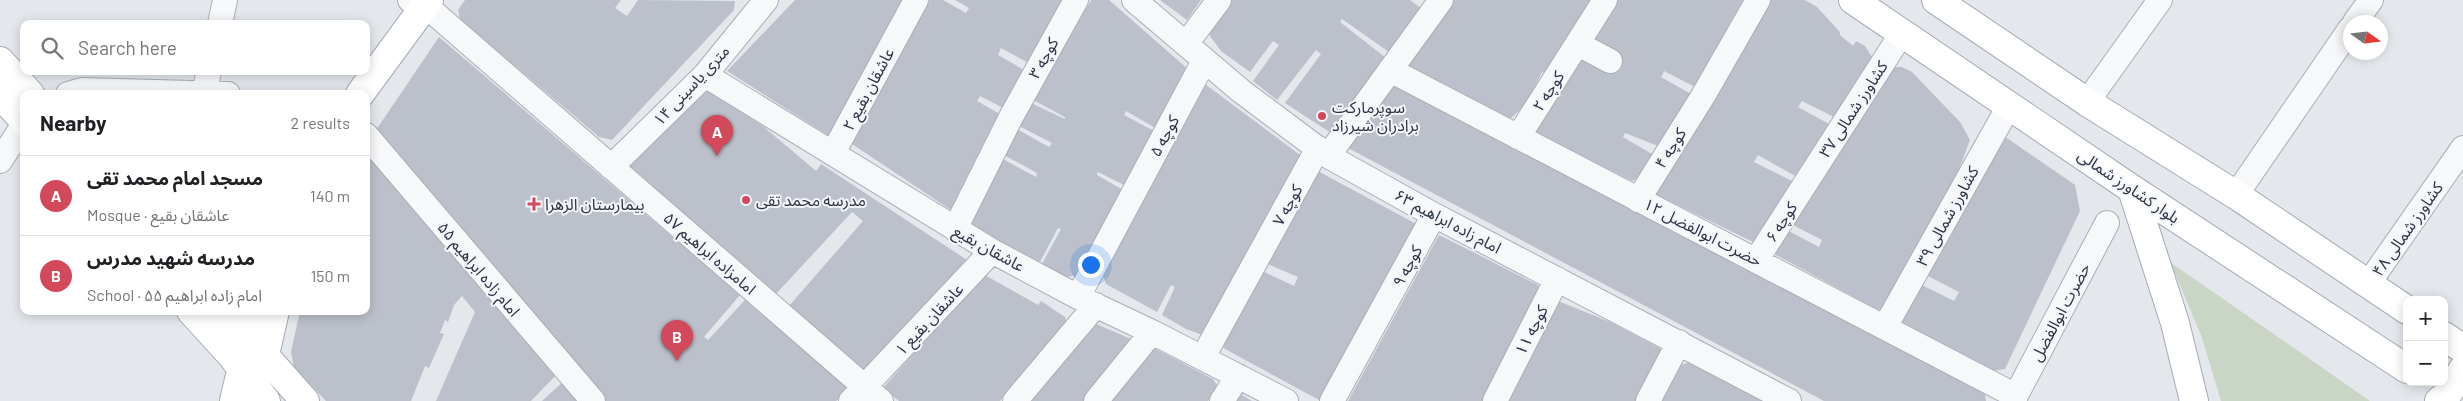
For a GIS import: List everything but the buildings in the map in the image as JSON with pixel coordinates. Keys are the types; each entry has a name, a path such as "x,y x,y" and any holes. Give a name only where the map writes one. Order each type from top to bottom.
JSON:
{"main road":[{"name":"بلوار کشاورز شمالی","path":"1853,0 2132,189 2403,366"},
{"path":"363,90 421,2"},
{"path":"1948,3 2087,102 2236,195 2403,307"},
{"path":"0,60 26,90"},
{"path":"0,94 20,117"},
{"path":"2132,189 2175,323 2194,401"},
{"path":"206,315 257,346 305,401"},
{"path":"206,315 240,368 252,398"},
{"path":"206,315 225,401"},
{"path":"252,398 257,346 255,315"},
{"path":"240,368 257,346 273,315"},
{"path":"2448,339 2463,349"},
{"path":"2443,396 2463,369"}],"street":[{"path":"221,20 225,0"},
{"name":"عاشقان بقیع ۲","path":"833,153 916,0"},
{"name":"کوچه ۳","path":"955,229 1011,117 1076,0"},
{"name":"امام زاده ابراهیم ۶۳","path":"1134,0 1204,60 1323,152 1434,215 1789,401"},
{"path":"1186,44 1219,0"},
{"name":"کوچه ۷","path":"1203,357 1255,262 1323,152 1390,70 1441,0"},
{"name":"کوچه ۲","path":"1518,138 1606,0"},
{"name":"کوچه ۴","path":"1638,200 1703,96 1758,0"},
{"path":"2087,102 2160,0"},
{"path":"2360,15 2371,0"},
{"name":"امامزاده ابراهیم ۵۷","path":"421,2 611,167 866,396"},
{"name":"۱۴ متری یاسینی","path":"611,167 705,74 760,2"},
{"name":"کشاورز شمالی ۳۷","path":"1805,186 1902,33"},
{"path":"2236,195 2343,39"},
{"path":"1578,44 1610,61"},
{"name":"کوچه ۵","path":"1015,401 1087,301 1124,212 1204,60"},
{"name":"حضرت ابوالفضل ۱۲","path":"1390,70 1638,200 1757,259 2014,398"},
{"name":"عاشقان بقیع","path":"705,74 992,251 1286,401"},
{"path":"205,90 208,75"},
{"name":"کشاورز شمالی ۳۹","path":"1885,327 2009,106"},
{"path":"0,161 20,128"},
{"name":"امام زاده ابراهیم ۵۵","path":"370,141 593,401"},
{"name":"کشاورز شمالی ۴۸","path":"2368,284 2463,148"},
{"name":"کوچه ۶","path":"1757,259 1805,186"},
{"name":"کوچه ۹","path":"1332,401 1434,215"},
{"name":"حضرت ابوالفضل","path":"2014,398 2107,223"},
{"name":"عاشقان بقیع ۱","path":"866,396 992,251"},
{"name":"کوچه ۱۱","path":"1500,391 1557,279"},
{"path":"1096,401 1152,332"},
{"path":"1648,401 1679,342"},
{"path":"1222,401 1238,376"}],"green space":[{"path":"2170,262 2370,401 2221,401 2201,335"}],"place":[{"name":"سوپرمارکت برادران شیرزاد","path":"1322,116"},
{"name":"مسجد امام محمد تقی","path":"717,156"},
{"name":"مدرسه محمد تقی","path":"746,200"},
{"name":"بیمارستان الزهرا","path":"534,204"},
{"name":"مدرسه شهید مدرس","path":"677,361"}]}
